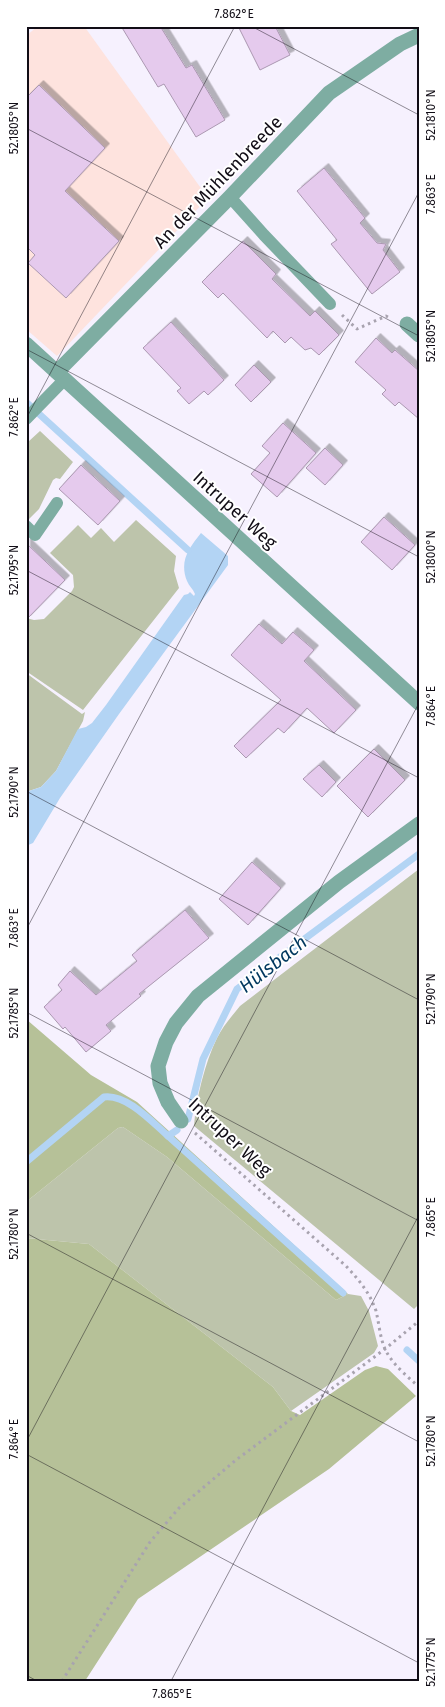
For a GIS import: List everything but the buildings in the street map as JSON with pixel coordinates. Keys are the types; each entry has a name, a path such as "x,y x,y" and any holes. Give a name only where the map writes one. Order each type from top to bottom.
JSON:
{"street":[{"name":"An der Mühlenbreede","path":"61,376 329,93 400,44 419,35"},
{"path":"406,324 419,335"},
{"name":"Intruper Weg","path":"26,344 419,703"},
{"name":"Intruper Weg","path":"181,1121 168,1102 160,1083 158,1066 166,1042 181,1016 205,990 339,882 419,824"}],"lane":[{"path":"230,197 264,236 330,304"},
{"path":"26,419 47,398 61,376"},
{"path":"26,526 35,535 57,503"}],"path":[{"path":"330,304 358,329 386,316 406,324"},
{"name":"Intruper Weg","path":"181,1121 346,1266 358,1279 369,1294 376,1311 385,1349 395,1364 419,1388"},
{"path":"62,1681 150,1542 179,1508 236,1460 385,1349 419,1321"}],"shaded area":[{"path":"38,26 84,26 208,198 57,356 26,329 26,36"}],"green space":[{"path":"40,431 73,462 60,479 56,478 53,480 39,509 29,519 26,517 26,440 28,442"},
{"path":"136,520 176,556 174,571 179,588 83,710 26,671 26,618 34,620 44,619 72,591 74,587 73,575 50,553 78,525 91,538 101,528 114,542"},
{"path":"26,673 82,714 85,712 83,721 56,771 41,787 26,792"},
{"path":"419,869 419,1304 414,1309 194,1126 202,1081 209,1058 222,1029 240,1006"},
{"path":"26,1019 91,1075 137,1102 348,1294 336,1300 167,1157 123,1127 118,1128 26,1202"},
{"path":"123,1127 167,1157 336,1300 348,1294 361,1296 369,1311 378,1346 374,1353 291,1411 273,1387 89,1244 26,1238 26,1202 118,1128"},
{"path":"26,1238 89,1244 273,1387 291,1411 300,1415 365,1370 376,1366 388,1369 416,1396 329,1469 138,1599 85,1681 26,1681"}],"water":[{"path":"201,533 228,556 228,565 60,798 33,843 26,846 26,792 41,787 56,771 78,729 92,723 184,595 190,592 194,596 195,594 188,583 184,567 186,555"}],"waterway":[{"path":"26,402 188,550"},
{"name":"Hülsbach","path":"188,1119 203,1059 237,989 419,854"},
{"name":"Hülsbach","path":"26,1162 104,1097 113,1097 130,1104 168,1136 177,1130"},
{"path":"168,1136 343,1293"},
{"path":"407,1350 419,1361"}]}
